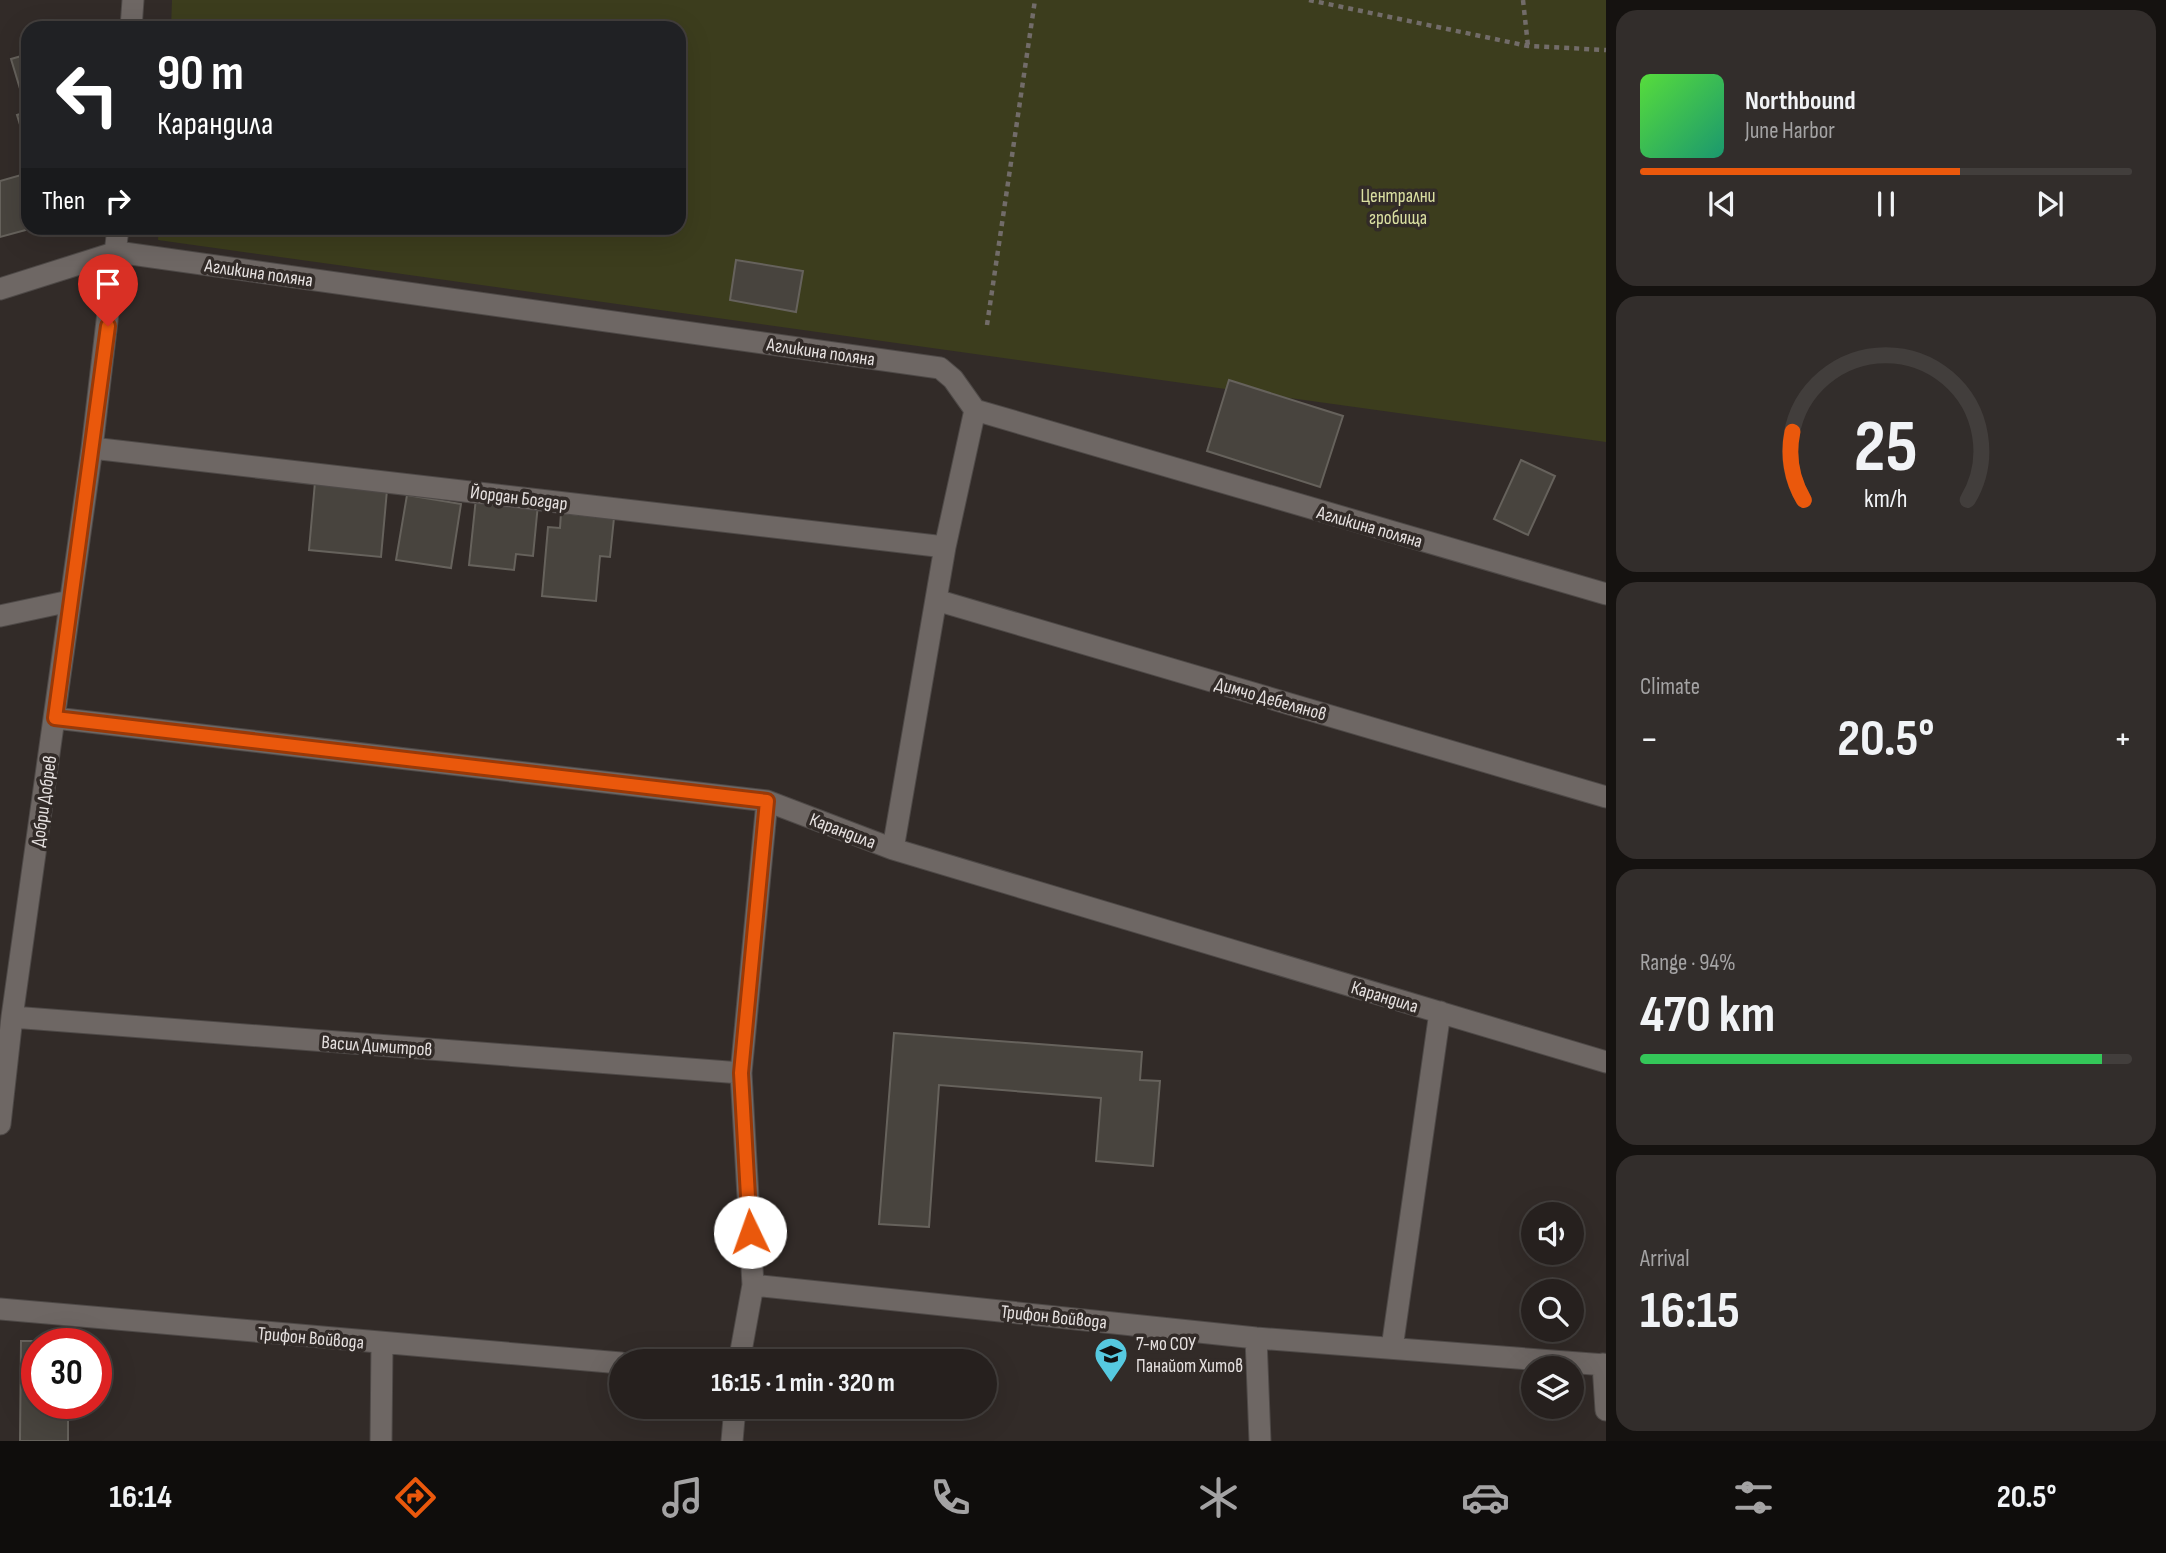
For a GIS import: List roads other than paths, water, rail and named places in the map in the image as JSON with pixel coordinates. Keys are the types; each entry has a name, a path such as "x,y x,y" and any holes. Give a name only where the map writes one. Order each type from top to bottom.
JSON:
{"street":[{"path":"132,21 133,0"},
{"name":"Добри Добрев","path":"0,1124 12,1017 92,448 118,235"},
{"name":"Агликина поляна","path":"0,289 117,253 940,368 953,379 975,410 1606,594"},
{"path":"892,849 946,547 975,410"},
{"name":"Йордан Богдар","path":"92,448 946,547"},
{"name":"Димчо Дебелянов","path":"936,600 1606,797"},
{"path":"0,616 70,601"},
{"name":"Карандила","path":"55,718 767,801 892,849 1606,1062"},
{"path":"741,1349 752,1285 741,1073 767,801"},
{"path":"1392,1348 1440,1012"},
{"name":"Васил Димитров","path":"12,1017 741,1073"},
{"name":"Трифон Войвода","path":"752,1285 1256,1338 1604,1365"},
{"name":"Трифон Войвода","path":"0,1310 609,1362"},
{"path":"1256,1338 1260,1441"},
{"path":"381,1441 382,1344"},
{"path":"1604,1365 1606,1410"},
{"path":"732,1441 734,1419"}],"place":[{"name":"7-мо СОУ Панайот Хитов","path":"1111,1384"}],"park label":[{"name":"Централни гробища","path":"1398,206"}]}
